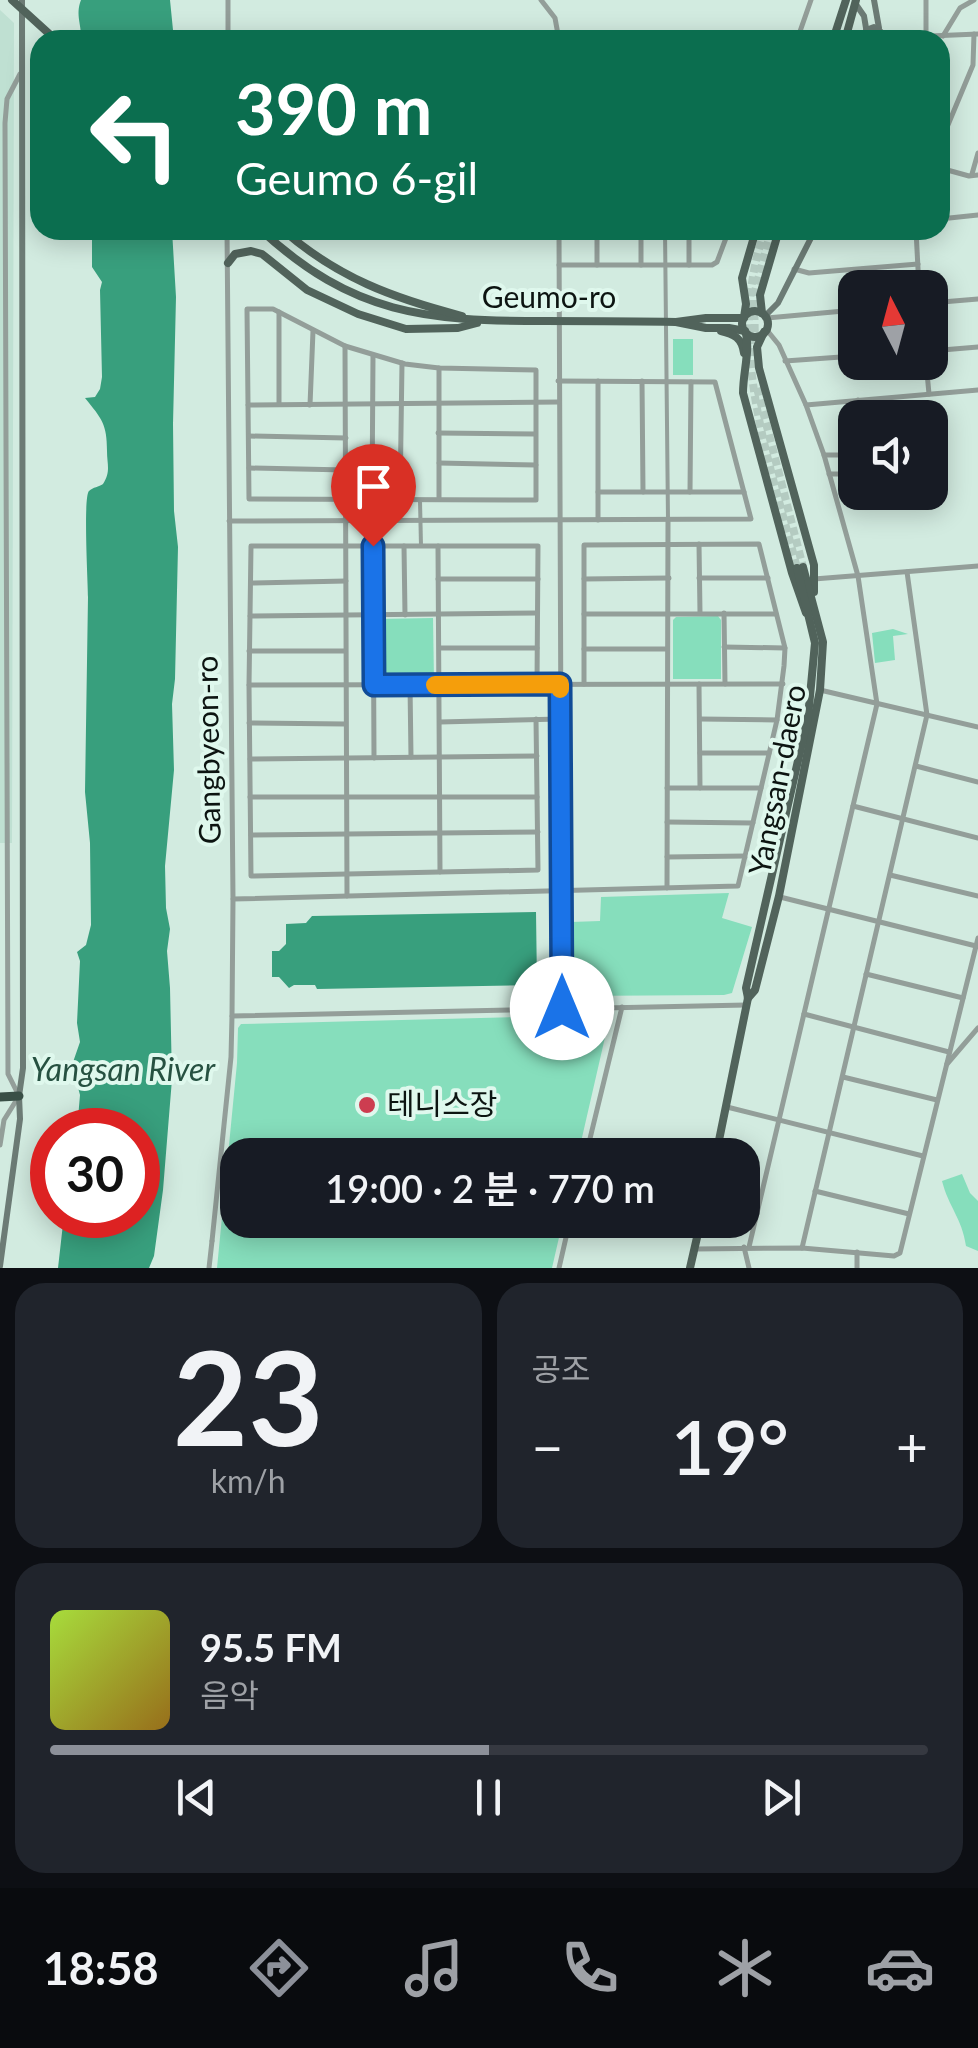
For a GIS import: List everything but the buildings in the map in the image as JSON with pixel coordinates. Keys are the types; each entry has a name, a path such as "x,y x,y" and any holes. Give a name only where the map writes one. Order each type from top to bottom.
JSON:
{"highway":[{"path":"0,1097 20,1096"}],"main road":[{"path":"12,0 45,30"},
{"path":"0,1266 23,1068 22,0"},
{"path":"874,0 879,30"},
{"path":"852,1 864,16 864,30"},
{"path":"847,30 852,1"},
{"path":"838,30 852,1"},
{"name":"Geumo-ro","path":"273,240 330,282 368,300 422,316 558,322 676,322 744,317"},
{"path":"294,240 308,252 375,290 481,321"},
{"path":"718,318 740,308 742,274 753,240"},
{"path":"776,240 760,300 766,331 757,354 814,565 814,607"},
{"path":"765,316 778,302 810,240"},
{"path":"228,264 235,254 262,254 307,290 358,314 406,329 458,328 481,321"},
{"path":"742,274 752,278 764,276"},
{"path":"742,274 746,298 742,324 748,350 744,366"},
{"path":"744,317 750,312 765,316"},
{"name":"Geumo-ro","path":"676,322 745,332"},
{"path":"706,328 736,336 743,346 747,408 792,573 812,627"},
{"path":"745,332 757,336 766,331"},
{"path":"747,408 757,400 769,405"},
{"name":"Yangsan-daero","path":"720,1138 747,1002 746,988 816,690 815,642 800,568 822,642 816,690 779,896 755,990 747,1002"},
{"path":"690,1268 697,1238"}],"street":[{"path":"228,0 228,30"},
{"path":"541,0 555,18 557,30"},
{"path":"800,30 811,0"},
{"path":"926,0 926,30"},
{"path":"946,30 960,8 974,0"},
{"path":"950,36 976,34 973,65 950,119"},
{"path":"0,1145 4,1120 20,1096 8,1074 4,1032 3,438 5,123 7,99 22,70"},
{"path":"950,170 975,175 978,153"},
{"path":"950,217 978,215"},
{"name":"Gangbyeon-ro","path":"209,1268 232,1016 227,240"},
{"path":"558,240 562,1008"},
{"path":"597,265 598,240"},
{"path":"641,240 641,265"},
{"path":"665,240 667,888"},
{"path":"688,265 689,240"},
{"path":"558,265 712,265 718,262 726,240"},
{"path":"917,240 918,270"},
{"path":"794,269 808,273 918,264"},
{"path":"948,302 978,299"},
{"path":"248,309 280,312 345,346 402,363 439,368 536,370 536,500 249,499 248,309"},
{"path":"765,316 838,311"},
{"path":"279,405 280,312"},
{"path":"310,404 313,330"},
{"path":"749,1268 746,1247 877,704 858,576 824,454 785,360 766,331"},
{"path":"345,346 347,896"},
{"path":"948,350 978,347"},
{"path":"372,499 373,356"},
{"path":"785,360 838,357"},
{"path":"400,500 402,363"},
{"path":"439,368 439,500"},
{"path":"927,380 928,394"},
{"path":"229,521 751,520 714,382 558,381"},
{"path":"598,382 598,520"},
{"path":"642,382 643,492"},
{"path":"690,492 691,382"},
{"path":"858,400 978,390"},
{"path":"248,405 558,402"},
{"path":"806,405 838,402"},
{"path":"438,433 536,434"},
{"path":"249,436 346,438"},
{"path":"824,454 838,454"},
{"path":"439,463 536,465"},
{"path":"249,468 346,470"},
{"path":"829,474 838,474"},
{"path":"598,492 744,492"},
{"path":"420,500 421,546"},
{"path":"699,544 700,613"},
{"path":"234,899 738,886 783,684 785,648 759,544 584,545 584,684"},
{"path":"536,719 538,870 251,876 251,546 538,546 537,684"},
{"path":"373,546 374,758"},
{"path":"404,546 405,615"},
{"path":"438,546 440,872"},
{"path":"814,579 978,566"},
{"path":"802,1248 927,715 907,572"},
{"path":"584,579 669,578"},
{"path":"699,578 768,578"},
{"path":"438,579 538,579"},
{"path":"250,583 346,580"},
{"path":"724,613 725,684"},
{"path":"250,616 538,614"},
{"path":"584,614 777,614"},
{"path":"724,647 785,648"},
{"path":"440,648 538,648"},
{"path":"584,649 667,649"},
{"path":"250,652 346,651"},
{"path":"699,684 700,788"},
{"path":"249,685 783,684"},
{"path":"410,685 411,757"},
{"path":"816,690 978,727"},
{"path":"440,722 560,718"},
{"path":"700,719 778,720"},
{"path":"249,723 345,724"},
{"path":"700,754 769,753"},
{"path":"250,758 537,756"},
{"path":"916,766 978,782"},
{"path":"667,788 761,788"},
{"path":"250,798 537,797"},
{"path":"853,806 978,838"},
{"path":"667,822 753,823"},
{"path":"250,836 538,832"},
{"path":"667,857 746,856"},
{"path":"890,875 978,896"},
{"path":"694,1249 802,1248 894,1256 900,1253 977,942 779,896"},
{"path":"866,974 963,998"},
{"path":"232,1016 747,1002"},
{"path":"590,1138 622,1006"},
{"path":"804,1014 949,1052"},
{"path":"945,1067 978,1028"},
{"path":"842,1076 937,1100"},
{"path":"726,1107 924,1156"},
{"path":"815,1191 910,1214"},
{"path":"559,1268 566,1238"},
{"path":"856,1252 857,1268"}],"shaded area":[{"path":"0,10 14,23 12,843 0,843"},
{"path":"673,339 693,339 693,375 673,375"},
{"path":"718,616 721,679 673,679 673,620"},
{"path":"433,618 434,681 378,681 378,619"},
{"path":"893,629 908,634 893,636 895,660 875,663 872,633"},
{"path":"729,893 722,918 752,927 732,993 570,996 571,922 600,921 601,897"},
{"path":"601,1015 609,1020 582,1138 230,1138 241,1024"},
{"path":"962,1174 978,1201 978,1251 966,1246 942,1181"},
{"path":"220,1237 559,1238 552,1268 217,1268"}],"water":[{"path":"81,0 170,0 173,30 80,30"},
{"name":"Yangsan River","path":"92,240 173,240 176,297 174,511 178,547 172,704 174,770 165,866 172,1079 160,1212 160,1108 79,1108 80,1095 72,1065 80,1042 77,952 86,945 91,925 85,792 86,508 89,491 103,484 108,468 105,428 85,398 95,397 102,377 102,282 92,267"},
{"path":"536,912 537,985 317,989 315,985 289,988 279,977 272,977 272,951 279,951 286,944 286,924 306,923 312,916"},
{"name":"Yangsan River","path":"61,1238 156,1238 149,1268 58,1268"}],"tunnel":[{"path":"762,240 749,315 750,357 764,443 797,568"},
{"path":"755,344 754,295 768,240"},
{"path":"757,388 803,567"}],"slow traffic":[{"path":"435,685 560,684 560,689"}],"place":[{"name":"테니스장","path":"367,1105"}],"route":[{"path":"373,546 374,685 560,684 562,1008"}]}
